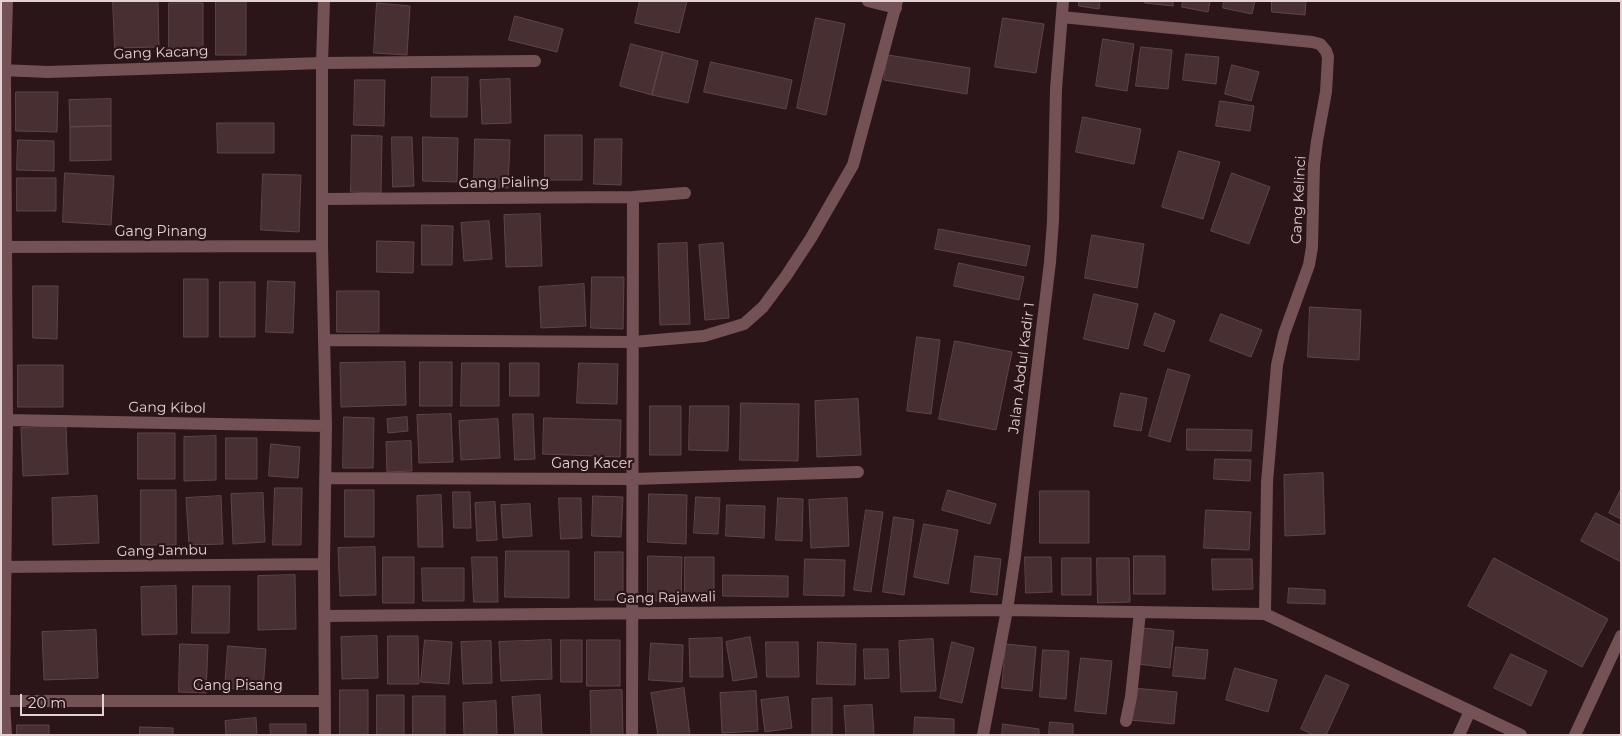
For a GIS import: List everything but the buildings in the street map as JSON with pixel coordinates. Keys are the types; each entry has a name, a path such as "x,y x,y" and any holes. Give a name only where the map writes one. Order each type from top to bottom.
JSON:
{"street":[{"path":"6,735 2,701 7,420 3,70 7,1"},
{"path":"324,1 322,246 326,426 324,564 325,735"},
{"path":"324,340 633,342 704,336 744,324 763,307 811,238 853,165 896,4 868,1"},
{"name":"Jalan Abdul Kadir 1","path":"983,735 1007,610 1050,262 1053,221 1056,88 1063,1"},
{"name":"Gang Kelinci","path":"1062,17 1312,42 1320,44 1326,51 1328,57 1326,92 1314,165 1312,247 1309,265 1284,334 1277,365 1268,482 1265,614"},
{"name":"Gang Kacang","path":"3,70 48,72 322,63 535,61"},
{"name":"Gang Pialing","path":"322,199 632,197 685,193"},
{"path":"632,197 632,735"},
{"name":"Gang Pinang","path":"4,247 322,246"},
{"name":"Gang Kibol","path":"7,420 326,426"},
{"name":"Gang Kacer","path":"325,478 633,479 858,472"},
{"name":"Gang Jambu","path":"3,567 324,564"},
{"name":"Gang Rajawali","path":"325,616 1007,610 1265,614"},
{"path":"1126,721 1131,697 1140,612"},
{"path":"1265,614 1521,735"},
{"path":"1575,735 1621,636"},
{"name":"Gang Pisang","path":"2,701 325,701"},
{"path":"1459,735 1470,711"}]}
